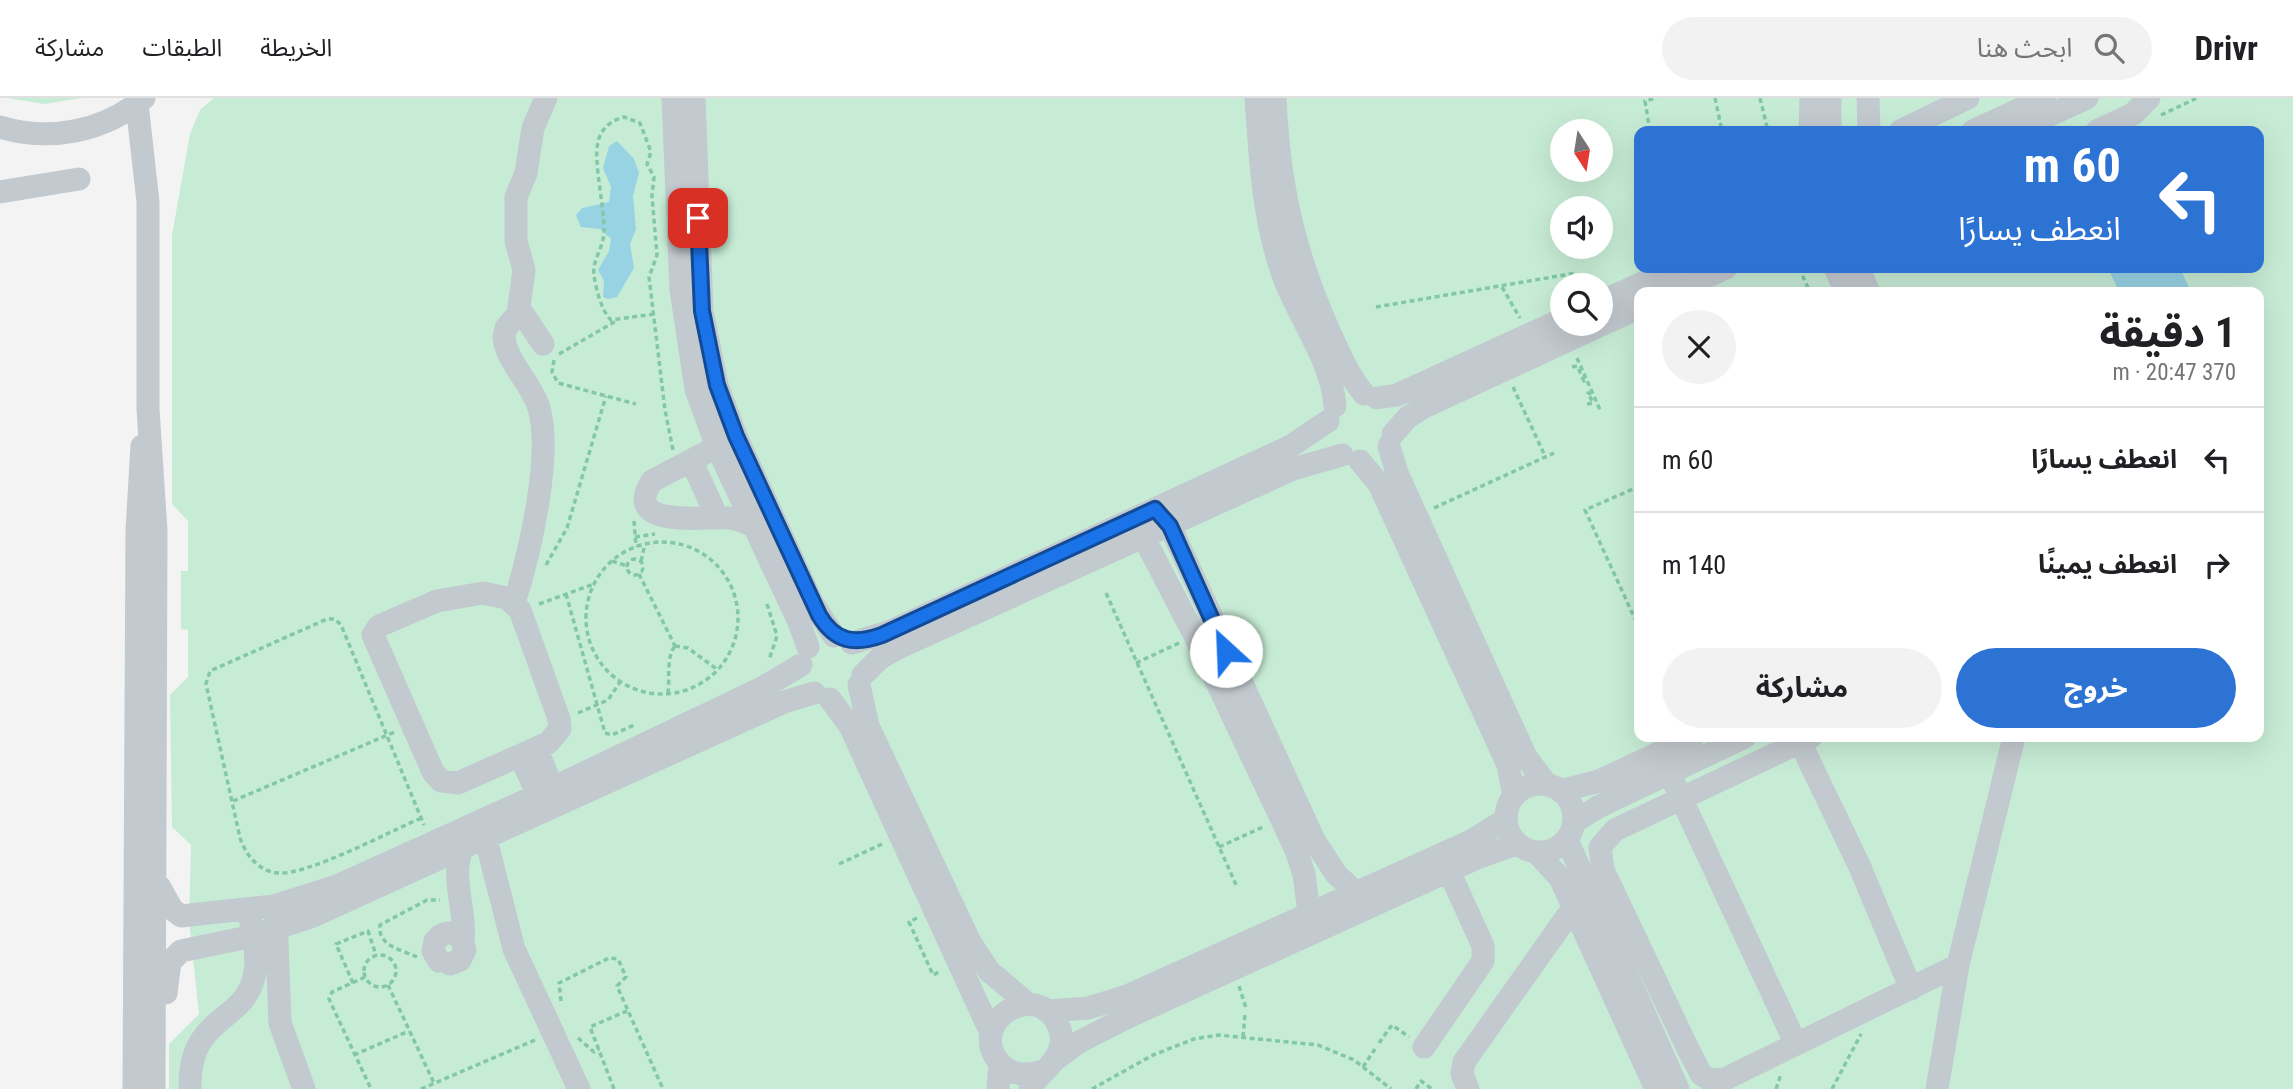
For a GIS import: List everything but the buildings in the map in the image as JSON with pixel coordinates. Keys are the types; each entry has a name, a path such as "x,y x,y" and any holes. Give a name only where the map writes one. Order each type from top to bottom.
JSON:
{"street":[{"path":"517,606 491,594 451,597 376,628 373,638 411,724 433,772 446,783 458,783 555,737 559,719 517,606 531,537 543,433 538,405 504,342 506,328 515,319 519,308 524,270 516,241 516,197 526,173 533,128 546,98"},
{"path":"673,98 682,314 696,389 819,615 863,661 861,680 868,726 970,942 989,971 1055,1018 1062,1038 1041,1073"},
{"path":"694,98 702,311 726,442 804,656 804,681 850,726 991,1033 991,1044 1000,1063 998,1089"},
{"path":"1256,98 1264,188 1278,260 1329,376 1330,440 1375,478 1385,496 1508,765 1514,796"},
{"path":"1275,98 1285,201 1296,250 1343,362 1370,396 1391,413 1391,461 1526,757 1571,805 1571,831 1583,904 1656,1089"},
{"path":"1810,126 1811,98"},
{"path":"1830,98 1830,126"},
{"path":"1868,98 1869,126"},
{"path":"1911,126 1970,98 1981,126"},
{"path":"1988,126 2044,98"},
{"path":"2026,126 2087,98"},
{"path":"2108,126 2133,114 2149,98"},
{"path":"0,127 22,133 63,134 102,123 140,101 148,213 148,409 138,481 146,578 145,882 134,1089"},
{"path":"0,192 79,179"},
{"path":"1613,296 1664,273"},
{"path":"1684,287 1715,273"},
{"path":"519,308 543,344"},
{"path":"1613,315 1634,309"},
{"path":"145,882 167,895 172,909 181,916 274,906 337,886 484,829 785,702 822,696 846,696 890,652 1152,522 1292,446 1331,413 1343,399 1397,396 1551,336"},
{"path":"154,1016 166,996 169,967 177,954 277,929 462,850 484,829 545,792 762,688 804,656 815,641 891,631 1152,522 1293,468 1351,458 1371,459 1416,411 1504,370 1557,336"},
{"path":"726,442 652,481 646,491 650,509 656,515 673,519 717,517 735,519 755,527"},
{"path":"686,465 717,517"},
{"path":"1152,522 1195,636 1304,874 1308,912"},
{"path":"1152,522 1314,841 1336,874 1355,892"},
{"path":"1678,1089 1583,904 1555,871 1527,848 1505,820 1507,807 1514,796 1533,785 1554,788 1599,781 1682,742"},
{"path":"1000,1063 1018,1074 1041,1073 1128,1017 1490,852 1527,848 1553,850 1571,831 1669,772 1734,742"},
{"path":"1799,742 1608,834 1599,855 1603,870 1689,1051 1705,1078 1720,1081 1958,965"},
{"path":"1806,742 1911,989"},
{"path":"1937,1089 1958,965 2013,742"},
{"path":"528,752 545,792"},
{"path":"1669,772 1796,1044"},
{"path":"991,1033 1004,1012 1037,1007 1074,1010 1115,1001 1481,836 1505,820"},
{"path":"484,829 507,928 579,1089"},
{"path":"445,963 433,946 453,938 465,917 457,866 462,850"},
{"path":"434,863 453,886 457,902 453,938"},
{"path":"1424,1047 1483,961 1483,946 1449,871"},
{"path":"145,882 154,1016 154,1089"},
{"path":"1468,1089 1462,1074 1464,1062 1583,904"},
{"path":"274,906 280,1023 304,1089"},
{"path":"190,1089 190,1062 196,1045 245,995 253,979 256,962 249,910"}],"path":[{"path":"1649,126 1644,101 1657,98"},
{"path":"1715,98 1721,126"},
{"path":"1760,98 1767,126"},
{"path":"618,320 607,315 594,278 604,231 598,143 607,126 619,118 631,118 640,123 651,152 647,164 654,177 652,196 657,258 649,277 665,410 686,465"},
{"path":"1376,307 1550,278"},
{"path":"1502,287 1524,324"},
{"path":"636,404 558,383 553,376 551,365 557,356 572,345 618,320 654,314"},
{"path":"1568,336 1601,412"},
{"path":"1572,367 1577,366 1586,380 1580,364"},
{"path":"1504,370 1545,457"},
{"path":"1587,404 1593,403 1590,392 1597,403"},
{"path":"543,569 567,528 606,396"},
{"path":"1416,516 1554,453"},
{"path":"1634,489 1585,510 1634,617"},
{"path":"635,537 660,534"},
{"path":"674,543 701,552 729,583 734,597 738,626 730,652 718,670 695,686 668,693 642,692 620,682 602,666 587,632 586,607 594,584 612,561 645,544 674,543"},
{"path":"639,574 643,569 641,561 645,544"},
{"path":"627,566 634,559 641,561"},
{"path":"612,561 627,566 631,574 639,574"},
{"path":"639,574 675,646"},
{"path":"517,606 594,584"},
{"path":"1106,593 1237,887"},
{"path":"566,594 596,707 608,735 638,723"},
{"path":"762,668 776,648 777,636 765,600"},
{"path":"327,619 335,619 388,735 421,818 290,873 263,869 244,850 233,801 206,684 210,671 327,619"},
{"path":"1136,663 1195,636"},
{"path":"675,646 688,648 718,670"},
{"path":"668,693 670,654 675,646"},
{"path":"559,719 596,707 608,700 620,682"},
{"path":"233,801 411,724"},
{"path":"1219,847 1281,819"},
{"path":"839,864 900,835"},
{"path":"414,956 384,942 379,931 381,923 430,898 438,899 454,914"},
{"path":"353,983 336,944 368,931 376,955"},
{"path":"376,955 388,956 396,965 396,977 388,985 377,987 365,977 364,966 376,955"},
{"path":"559,983 616,958 626,977 617,986 663,1089"},
{"path":"365,977 332,992 329,999 371,1089"},
{"path":"388,985 434,1083"},
{"path":"614,1089 590,1027 629,1010"},
{"path":"1243,1037 1245,1014"},
{"path":"1379,1044 1392,1026 1424,1047"},
{"path":"1832,1089 1863,1029 1852,1034"},
{"path":"354,1055 409,1031"},
{"path":"421,1089 553,1032"},
{"path":"1092,1089 1128,1067 1182,1043 1218,1035 1318,1045 1354,1060 1391,1089"},
{"path":"576,1037 594,1052 599,1049"},
{"path":"1363,1068 1375,1049"},
{"path":"1774,1072 1783,1067 1776,1089"},
{"path":"1416,1089 1422,1081 1432,1089"}],"green space":[{"path":"7,98 82,98 44,104"},
{"path":"214,98 2293,98 2293,1089 169,1089 169,1044 199,1014 189,921 191,845 172,827 170,695 188,677 188,630 181,629 181,571 188,571 188,521 172,504 172,235 190,134 200,110"}],"water":[{"path":"617,141 634,159 639,173 633,196 636,229 630,244 634,268 617,297 608,299 603,297 604,281 598,270 609,251 611,239 600,229 581,227 576,215 582,208 609,202 611,187 603,168 609,146"},
{"path":"2110,273 2182,273 2189,287 2117,287"}],"route":[{"path":"698,218 702,311 710,360 726,413 819,615 834,636 852,643 882,635 1155,509 1168,521 1226,651"}]}
